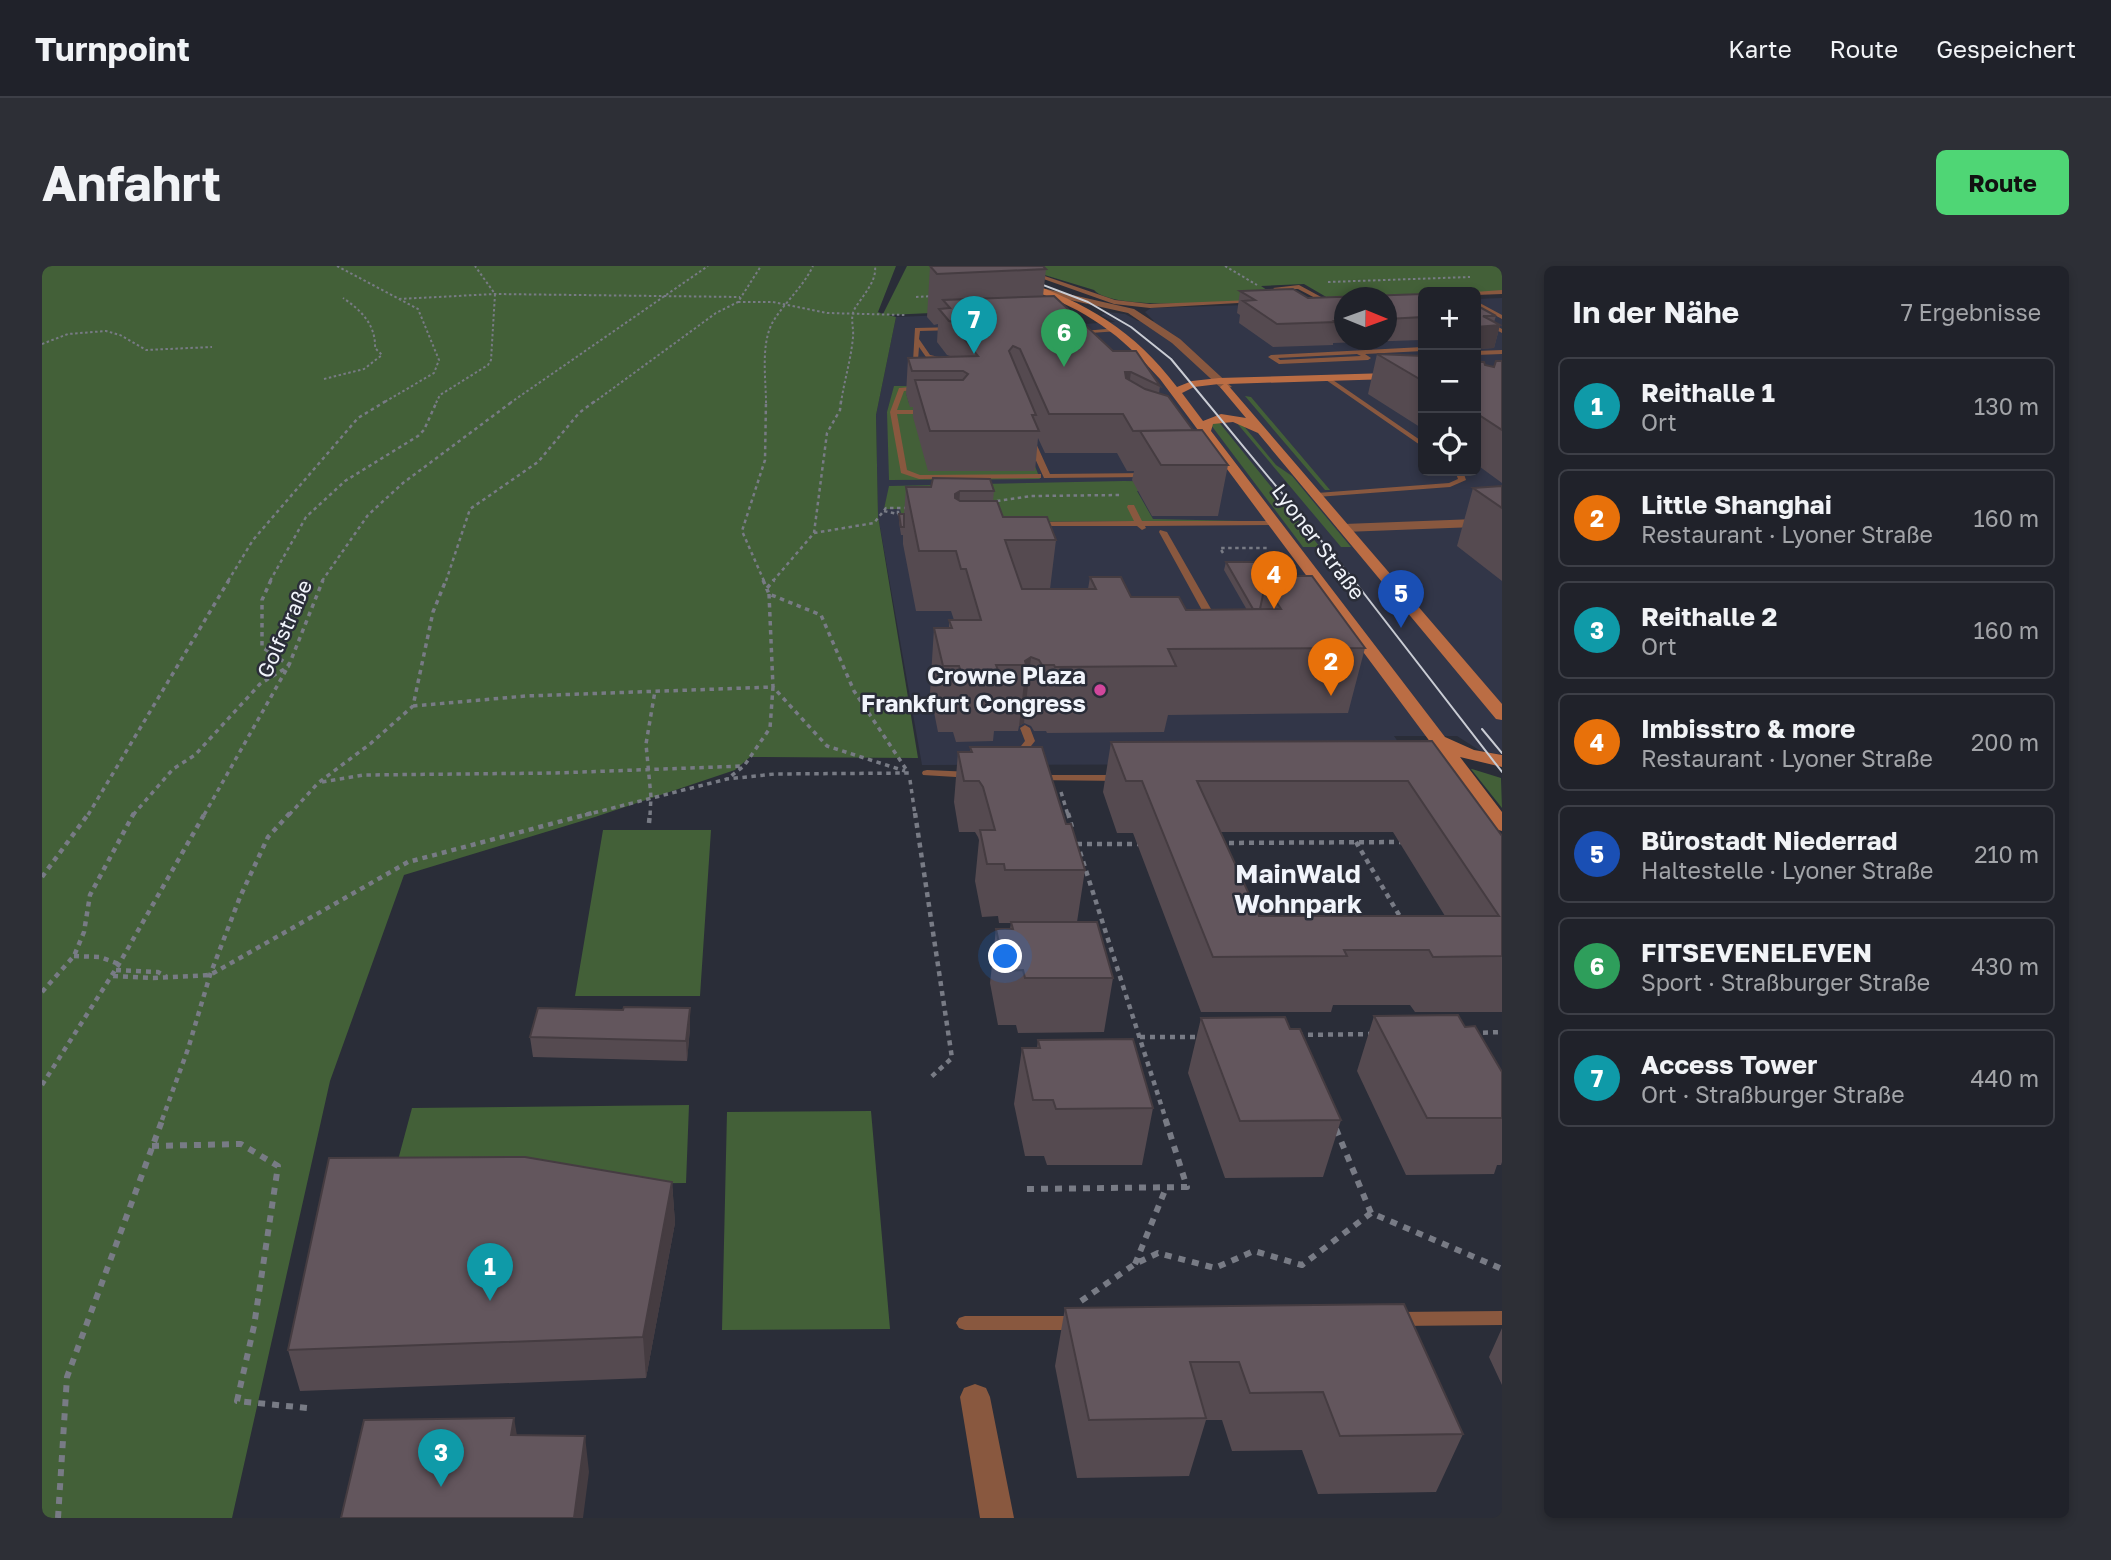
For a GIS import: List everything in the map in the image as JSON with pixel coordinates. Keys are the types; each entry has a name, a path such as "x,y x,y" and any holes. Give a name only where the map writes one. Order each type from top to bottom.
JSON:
{"main road":[{"name":"Lyoner Straße","path":"968,266 1046,292 1117,330 1140,349 1164,377 1234,475 1279,527 1350,632 1437,739 1460,778 1502,825"},
{"path":"1175,392 1187,386 1418,375"},
{"path":"1164,377 1187,386"},
{"name":"Lyoner Straße","path":"1222,384 1502,715"},
{"path":"1200,430 1213,419 1228,418 1246,422 1269,437"},
{"path":"1437,739 1469,754 1502,761"}],"street":[{"path":"1046,292 1131,311 1176,341 1222,384"},
{"path":"1093,316 1097,312 1112,310 1142,317"},
{"path":"1344,528 1502,522"},
{"path":"975,1397 997,1518"}],"lane":[{"path":"1010,266 1099,298 1150,306 1255,302"},
{"path":"1281,301 1294,300 1276,290 1279,287 1302,288 1321,299"},
{"path":"1481,293 1502,292"},
{"path":"1307,300 1333,299"},
{"path":"1131,311 1150,306"},
{"path":"1481,306 1502,319"},
{"path":"1485,322 1502,319"},
{"path":"1481,320 1502,331"},
{"path":"915,360 917,329 970,327"},
{"path":"1080,341 1071,332 1117,330"},
{"path":"917,341 928,356 954,360"},
{"path":"1418,349 1271,357 1277,362 1418,356"},
{"path":"1357,352 1375,363"},
{"path":"1481,353 1502,352"},
{"path":"1385,369 1398,376"},
{"path":"1328,379 1418,442"},
{"path":"936,388 901,388 892,412 904,471 911,475 1038,477"},
{"path":"892,412 933,412"},
{"path":"1029,434 1047,476 1154,475"},
{"path":"1317,495 1450,485 1462,480 1461,476"},
{"path":"1131,506 1142,528"},
{"path":"1030,524 1163,531 1279,527"},
{"path":"1024,533 1142,528 1279,527"},
{"path":"1163,531 1220,633 1206,633"},
{"path":"1025,727 1030,741 1026,746 1043,778"},
{"path":"927,773 979,775"},
{"path":"1017,777 1139,778"},
{"path":"1379,1320 1502,1318"},
{"path":"965,1323 1092,1323"}],"path":[{"path":"42,877 84,821 253,540 358,418 434,373 439,360 418,309 337,266"},
{"path":"42,992 74,956 84,932 90,895 136,809 173,769 195,755 260,684 289,665 262,647 262,600 280,560 306,517 345,481 418,436 424,430 440,396 488,365 491,360 495,294 475,266"},
{"name":"Golfstraße","path":"42,1085 113,976 289,665 318,587 368,516 403,483 467,434 708,266"},
{"path":"414,706 433,612 452,566 470,509 538,462 579,413 716,313 739,300 761,266"},
{"path":"727,779 744,766 770,728 773,687 768,591 742,531 765,460 766,347 772,322 805,282 813,266"},
{"path":"768,591 814,533 827,433 840,410 844,379 851,359 854,328 852,314 876,275 875,266"},
{"path":"398,299 495,294 663,297 739,300 827,313 915,315"},
{"path":"916,296 943,296"},
{"path":"324,379 361,370 377,362 382,355 375,348 377,335 358,307 343,298"},
{"path":"42,344 68,334 106,331 120,335 146,350 212,347"},
{"path":"981,503 1031,496 1125,495"},
{"path":"814,533 874,523 886,508 910,508"},
{"path":"884,511 898,514 898,510"},
{"path":"1223,553 1220,548 1268,548"},
{"path":"768,591 821,615 855,691 909,773 952,1058 930,1078"},
{"path":"58,1518 67,1377 188,1049 210,975 240,897 268,837 318,783 370,744 414,706 526,696 773,687 827,746 909,773"},
{"path":"649,823 651,797 646,744 655,691"},
{"path":"318,783 364,775 649,771 744,766"},
{"path":"113,976 210,975 408,862 651,797 727,779 775,775 927,773"},
{"path":"1027,1189 1187,1187 1056,778"},
{"path":"1356,842 1409,932"},
{"path":"1219,856 1214,843 1411,842"},
{"path":"1077,844 1138,844"},
{"path":"74,956 100,957 118,967 158,972 168,977"},
{"path":"1469,1033 1502,1032"},
{"path":"1301,1048 1296,1035 1377,1034"},
{"path":"1140,1037 1205,1037"},
{"path":"1334,1124 1371,1213 1502,1269"},
{"path":"152,1146 241,1144 278,1166 254,1326 237,1401 307,1408"},
{"path":"1135,1265 1166,1188"},
{"path":"1037,1324 1070,1309 1135,1265 1158,1253 1215,1268 1254,1251 1302,1265 1371,1213"}],"shaded area":[{"path":"1502,298 1502,755 1479,750 1457,736 1394,736 1413,764 922,765 878,516 876,415 896,317 1069,310 1084,324 1115,322 1101,315 1108,312 1125,314 1138,321 1154,321 1145,312 1151,308 1334,302 1334,350 1397,350 1397,328 1418,305 1418,476 1481,476 1481,299"}],"green space":[{"path":"42,266 896,266 878,312 883,314 907,266 951,266 1061,307 888,315 896,317 876,415 878,516 918,758 750,757 735,770 595,817 404,875 330,1081 232,1518 42,1518"},
{"path":"1015,266 1502,266 1502,292 1481,292 1481,287 1418,287 1418,294 1397,295 1397,287 1334,287 1334,298 1328,298 1304,284 1261,286 1280,299 1182,304 1127,301 1107,297 1094,290"},
{"path":"894,386 1004,386 1040,479 889,480 887,412","holes":["1002,392 909,403 906,393"]},
{"path":"1245,396 1251,397 1330,490 1325,490"},
{"path":"1218,421 1320,547 1303,547 1211,425"},
{"path":"1236,422 1243,425 1276,465 1292,476 1351,547 1341,547"},
{"path":"1197,482 1203,491 1137,491 1153,519 1242,521 903,522 900,509 884,509 889,486"},
{"path":"1471,769 1501,778 1502,808"},
{"path":"603,830 711,830 700,996 575,996"},
{"path":"689,1105 686,1183 391,1186 412,1108"},
{"path":"871,1111 890,1329 722,1330 727,1112"}],"building":[{"path":"930,266 1043,266 1046,269 937,274"},
{"path":"1293,289 1308,298 1334,297 1334,322 1277,324 1243,301 1255,300 1240,291"},
{"path":"1418,294 1418,317 1397,318 1397,295"},
{"path":"1054,296 1113,351 1136,351 1160,386 1131,372 1125,372 1126,378 1145,389 1168,396 1193,430 1133,431 1123,414 1049,414 1020,349 1013,346 1009,351 1036,415 1032,415 1039,431 930,431 915,380 963,380 968,374 963,371 912,371 908,358 978,356 957,330 962,324 949,321 939,309 950,308 943,300"},
{"path":"1481,308 1496,316 1483,316 1500,325 1481,327"},
{"path":"1377,354 1418,356 1418,378"},
{"path":"1496,361 1502,361 1502,430 1481,416 1481,362 1494,367"},
{"path":"1202,430 1228,465 1161,465 1140,431"},
{"path":"933,478 990,479 994,491 960,491 955,494 955,498 960,501 997,501 1003,517 1047,517 1056,540 1005,540 1022,589 1096,589 1090,577 1121,577 1131,597 1179,597 1186,610 1281,609 1265,585 1282,585 1277,576 1312,576 1365,648 1168,649 1176,666 1055,667 1042,665 1039,660 1031,657 1025,661 1026,665 996,665 1000,675 962,675 959,666 943,666 934,628 952,628 949,620 981,620 966,569 961,569 956,551 919,551 906,487 931,487"},
{"path":"1502,486 1502,508 1473,488"},
{"path":"899,514 904,514 904,527 901,527"},
{"path":"1226,562 1257,562 1271,585 1265,585 1260,609 1253,609"},
{"path":"1432,741 1502,836 1502,956 1433,957 1429,950 1344,950 1347,956 1213,957 1142,781 1126,781 1111,742","holes":["1197,781 1408,781 1499,916 1259,916"]},
{"path":"970,747 1042,747 1066,824 1071,824 1085,870 1005,870 1004,864 987,864 980,830 995,830 983,787 979,781 964,781 958,752 972,752"},
{"path":"1011,922 1097,922 1113,978 1025,978 1023,970 1005,971 996,929 1013,929"},
{"path":"624,1007 690,1008 686,1041 530,1037 538,1008 623,1010"},
{"path":"1458,1015 1465,1027 1475,1026 1502,1072 1502,1118 1427,1118 1374,1016"},
{"path":"1285,1017 1290,1029 1300,1029 1341,1120 1240,1121 1201,1018"},
{"path":"1133,1039 1153,1108 1056,1109 1053,1100 1033,1100 1022,1048 1040,1048 1038,1040"},
{"path":"525,1157 672,1182 643,1337 288,1350 329,1158"},
{"path":"1404,1304 1463,1434 1340,1436 1323,1392 1250,1393 1239,1362 1190,1362 1206,1418 1089,1420 1065,1308"},
{"path":"514,1418 511,1435 585,1436 574,1518 341,1518 364,1420"}],"tram line":[{"path":"993,266 1088,302 1131,327 1171,359 1352,578 1502,772"},
{"path":"1482,729 1502,753"}],"place":[{"name":"Access Tower","path":"974,354"},
{"name":"FITSEVENELEVEN","path":"1064,367"},
{"name":"Imbisstro & more","path":"1274,609"},
{"name":"Bürostadt Niederrad","path":"1401,628"},
{"name":"Crowne Plaza Frankfurt Congress","path":"1100,690"},
{"name":"Little Shanghai","path":"1331,696"},
{"name":"Reithalle 1","path":"490,1301"},
{"name":"Reithalle 2","path":"441,1487"}],"district":[{"name":"MainWald Wohnpark","path":"1298,889"}]}
